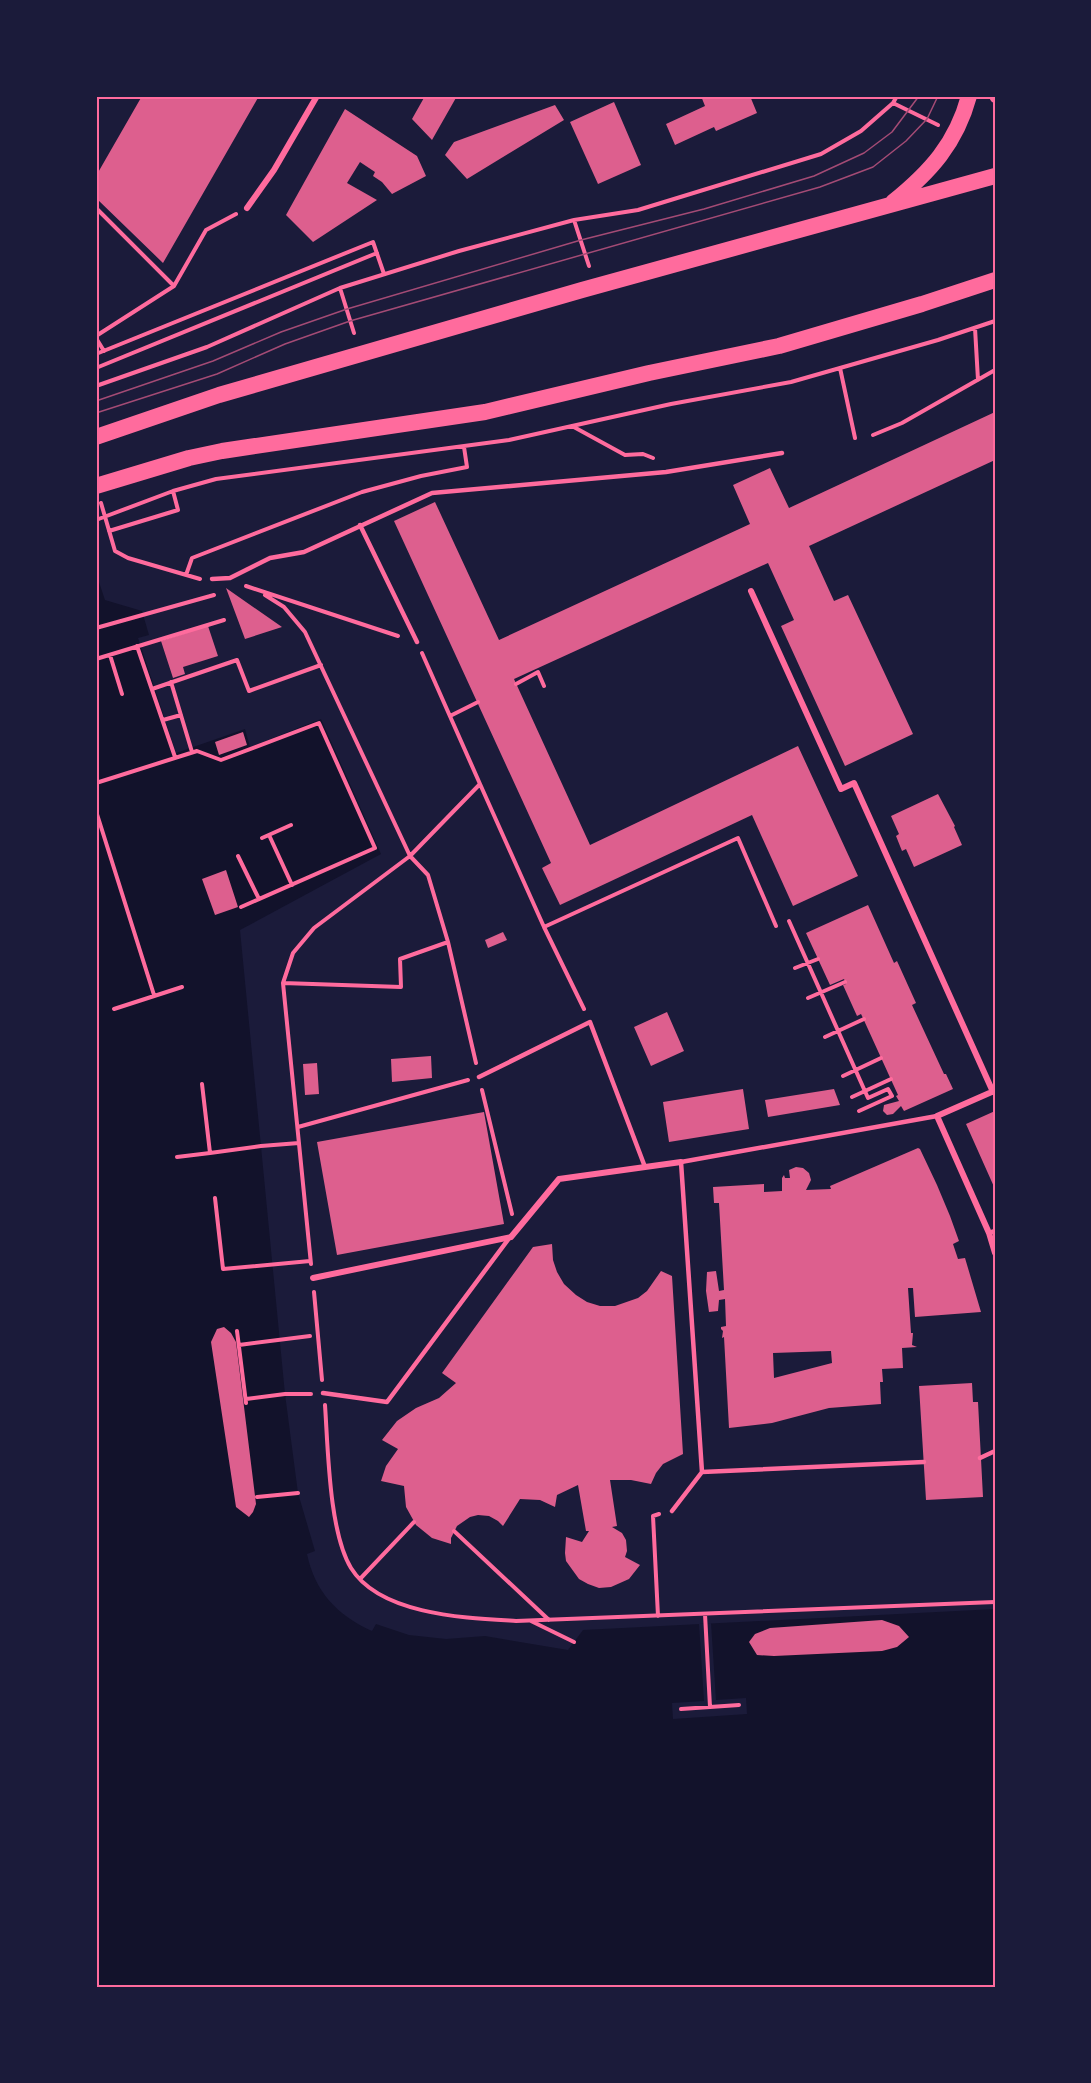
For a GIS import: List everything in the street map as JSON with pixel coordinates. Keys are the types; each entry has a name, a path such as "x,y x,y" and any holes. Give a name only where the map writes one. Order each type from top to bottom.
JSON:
{"highway":[{"path":"887,207 917,183 941,156 956,133 969,96"},
{"path":"96,437 230,392 593,287 995,176"},
{"path":"102,488 200,456 485,412 649,373 779,346 933,301 995,280"}],"street":[{"path":"247,208 274,170 316,96"},
{"path":"751,591 841,789 854,783 994,1091 937,1116 992,1232 995,1253"},
{"path":"313,1278 511,1237 559,1179 681,1162"}],"lane":[{"path":"212,579 230,578 270,558 304,552 432,493 666,472 782,453"},
{"path":"360,525 417,642"},
{"path":"479,1077 590,1022 645,1167"},
{"path":"672,1511 702,1472 681,1162 937,1116"},
{"path":"323,1393 387,1402 511,1237"},
{"path":"980,1458 995,1451"},
{"path":"702,1472 924,1462"}],"path":[{"path":"96,386 207,347 340,288 459,251 574,220 638,210 821,154 861,131 897,96"},
{"path":"893,102 956,133"},
{"path":"96,208 174,286"},
{"path":"104,351 96,337 174,286 206,230 247,208"},
{"path":"574,220 589,266"},
{"path":"96,354 373,242 384,274"},
{"path":"96,368 377,253"},
{"path":"340,288 354,333"},
{"path":"96,520 173,491 216,479 509,440 671,404 791,382 938,340 995,321"},
{"path":"975,327 978,380"},
{"path":"840,368 855,438"},
{"path":"873,435 902,423 995,370"},
{"path":"572,426 625,455 643,454 664,462 666,472"},
{"path":"102,488 109,531 115,551 128,558 186,575 192,558 352,496 467,466 464,447"},
{"path":"109,531 178,510 173,491"},
{"path":"516,1230 448,942 428,875 410,856 305,632 284,606 259,591 417,642 544,927 590,1022"},
{"path":"96,628 216,594"},
{"path":"96,659 224,620"},
{"path":"137,646 175,758"},
{"path":"110,655 122,694"},
{"path":"152,689 237,660 249,691 321,665"},
{"path":"516,684 538,672 544,686"},
{"path":"171,682 192,752"},
{"path":"450,716 478,702"},
{"path":"162,720 181,715"},
{"path":"96,783 197,751 221,760 319,723 375,848 242,907"},
{"path":"480,784 410,856 314,928 293,953 284,983 335,1518 351,1567 368,1588 415,1608 461,1617 530,1621 995,1602"},
{"path":"96,811 154,995"},
{"path":"262,838 291,825"},
{"path":"269,835 292,885"},
{"path":"544,927 738,838 776,927"},
{"path":"238,856 259,899"},
{"path":"789,921 868,1098 888,1089 892,1096 859,1111"},
{"path":"284,983 401,987 400,959 448,942"},
{"path":"795,969 818,959"},
{"path":"808,998 845,982"},
{"path":"114,1009 182,987"},
{"path":"825,1036 864,1020"},
{"path":"843,1076 881,1058"},
{"path":"298,1127 479,1077"},
{"path":"852,1097 891,1079"},
{"path":"202,1084 210,1153"},
{"path":"177,1157 299,1143"},
{"path":"215,1197 223,1269 311,1261"},
{"path":"237,1331 246,1401 285,1394 306,1394"},
{"path":"239,1345 310,1336"},
{"path":"257,1497 298,1493"},
{"path":"652,1516 658,1616"},
{"path":"360,1579 414,1522"},
{"path":"454,1531 549,1620"},
{"path":"705,1614 710,1707"},
{"path":"530,1621 574,1642"},
{"path":"681,1709 739,1705"}],"shaded area":[{"path":"96,573 105,600 142,611 149,635 138,638 176,753 245,729 250,747 321,719 381,854 240,930 285,1394 298,1493 315,1551 307,1554 322,1591 329,1601 348,1618 372,1631 376,1624 409,1635 446,1639 485,1636 568,1650 583,1630 995,1609 995,1987 96,1987"}],"pier":[{"path":"711,1623 716,1700 746,1698 747,1714 673,1719 672,1703 704,1701 699,1624"}],"building":[{"path":"142,96 259,96 163,263 96,198 96,176"},
{"path":"425,96 457,96 432,140 412,119"},
{"path":"701,96 750,96 757,113 716,131 714,127 675,145 666,124 705,106"},
{"path":"614,102 641,165 598,184 570,122"},
{"path":"555,105 564,120 467,179 445,155 454,142"},
{"path":"345,109 417,156 426,176 392,194 382,182 373,176 375,172 360,162 347,183 377,200 313,242 286,215"},
{"path":"995,412 995,460 809,546 834,601 848,595 913,734 845,766 781,626 794,620 768,563 514,679 590,845 798,746 858,876 793,906 752,815 560,905 542,868 551,863 394,521 435,502 499,640 750,524 733,485 770,468 789,508"},
{"path":"226,588 282,627 245,639"},
{"path":"208,626 218,656 183,667 185,674 173,678 161,641"},
{"path":"243,732 247,745 219,755 215,742"},
{"path":"938,794 962,845 914,867 906,849 902,851 896,836 899,834 891,816"},
{"path":"226,870 238,907 215,915 202,879"},
{"path":"868,905 894,963 897,961 916,1003 912,1005 953,1089 904,1111 901,1106 893,1114 887,1115 883,1111 884,1105 899,1101 896,1096 898,1095 861,1014 857,1016 843,985 846,984 844,979 830,985 806,933"},
{"path":"503,932 507,940 488,948 485,940"},
{"path":"667,1012 684,1051 651,1066 634,1027"},
{"path":"431,1056 432,1078 392,1082 391,1059"},
{"path":"317,1063 319,1094 305,1095 303,1064"},
{"path":"743,1089 749,1129 669,1142 663,1102"},
{"path":"834,1089 840,1105 768,1117 765,1100"},
{"path":"995,1111 995,1189 966,1124"},
{"path":"484,1112 504,1224 337,1255 317,1142"},
{"path":"920,1149 950,1216 959,1241 953,1244 958,1259 965,1258 981,1312 915,1317 913,1288 908,1288 911,1333 913,1333 912,1345 917,1347 902,1348 903,1368 882,1369 881,1404 829,1408 772,1423 729,1428 724,1337 722,1338 721,1329 726,1326 725,1299 719,1300 718,1311 709,1312 706,1291 707,1272 716,1271 719,1291 724,1290 719,1203 714,1203 713,1187 764,1184 764,1192 782,1191 782,1178 784,1175 785,1178 790,1178 789,1170 796,1167 803,1168 809,1173 811,1180 806,1190 831,1189 830,1186","holes":["831,1351 832,1363 774,1378 773,1353"]},
{"path":"552,1244 553,1260 564,1284 587,1302 600,1306 615,1306 638,1298 647,1291 661,1271 672,1276 683,1454 663,1464 651,1484 631,1480 610,1480 617,1526 612,1527 622,1533 626,1540 625,1557 640,1565 629,1579 611,1587 599,1588 579,1579 566,1561 566,1537 582,1542 589,1531 586,1531 578,1485 557,1495 555,1507 540,1500 520,1499 503,1526 489,1516 470,1517 457,1526 451,1538 451,1544 432,1538 416,1525 406,1507 404,1486 381,1481 386,1466 398,1449 382,1440 397,1421 416,1408 439,1398 456,1383 442,1373 533,1247"},
{"path":"224,1327 236,1342 256,1504 249,1517 236,1507 211,1342 217,1329"},
{"path":"972,1383 973,1402 978,1402 983,1497 926,1500 919,1386"},
{"path":"882,1620 899,1626 909,1637 897,1647 882,1651 774,1656 757,1655 749,1642 755,1634 770,1628"}],"tram line":[{"path":"96,401 213,361 281,332 347,309 581,240 704,209 814,176 864,153 892,132 919,96"},
{"path":"96,413 217,374 285,344 350,321 820,187 873,167 906,141 927,119 938,96"}]}
